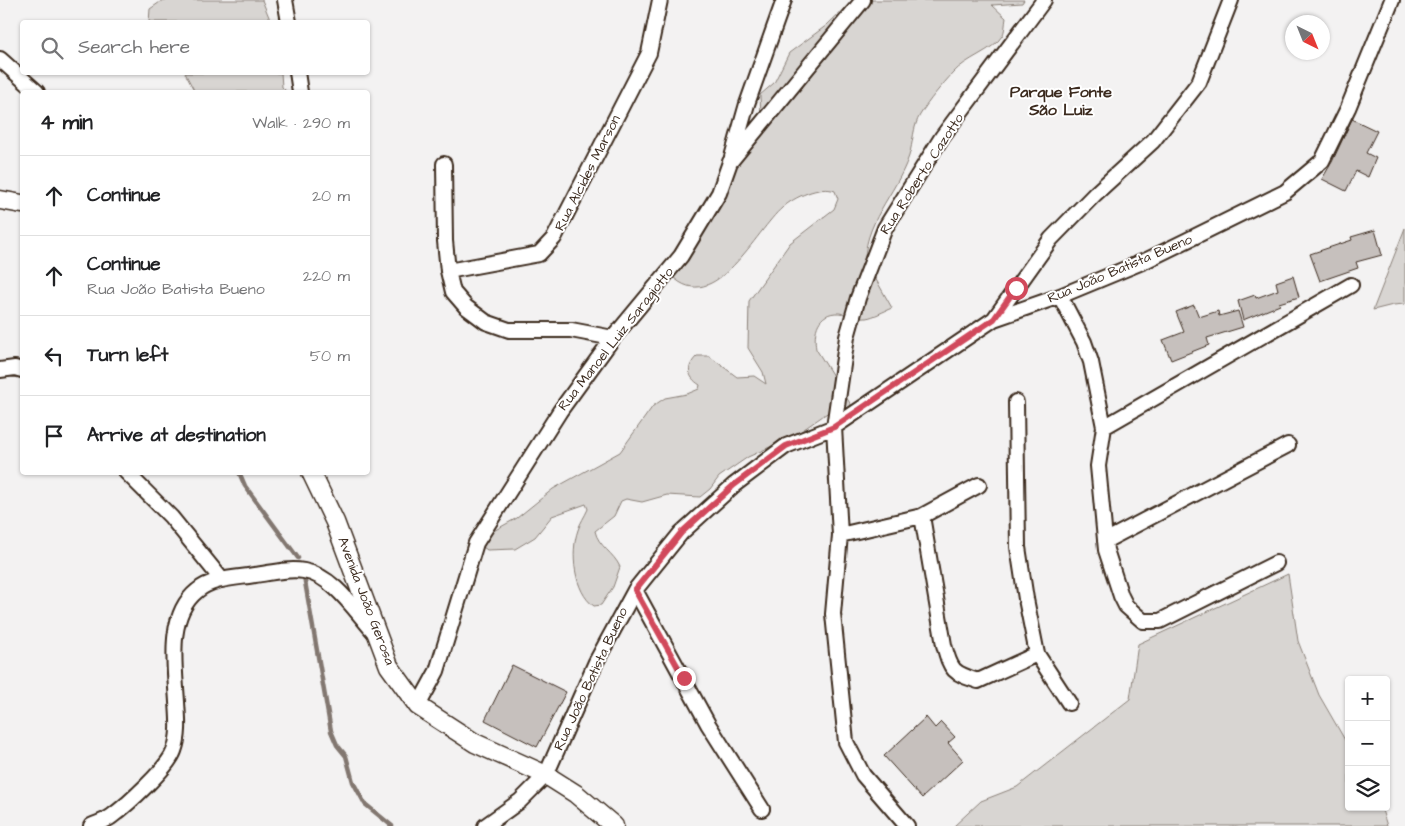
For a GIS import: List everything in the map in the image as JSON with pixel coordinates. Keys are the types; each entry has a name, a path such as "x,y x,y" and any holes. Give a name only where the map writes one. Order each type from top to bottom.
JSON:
{"main road":[{"path":"0,200 20,204"},
{"name":"Avenida João Gerosa","path":"312,475 335,522 389,666 418,706 475,743 546,775 576,794 614,826"}],"street":[{"path":"285,0 289,20"},
{"name":"Rua Alcides Marson","path":"448,271 539,254 554,238 649,53 660,0"},
{"path":"730,162 747,104 784,0"},
{"name":"Rua Manoel Luiz Saragiotto","path":"418,706 437,671 476,543 560,411 613,338 681,256 719,193 730,162 862,0"},
{"name":"Rua Roberto Cazotto","path":"907,826 863,775 846,742 834,614 840,534 834,427 849,330 858,298 885,228 942,137 1044,0"},
{"path":"994,319 1051,239 1095,194 1153,141 1200,82 1231,0"},
{"name":"Rua João Batista Bueno","path":"546,775 596,662 635,590 681,533 734,485 786,446 834,427 994,319 1060,296 1147,260 1285,192 1322,161 1348,108 1392,0"},
{"path":"0,59 35,90"},
{"path":"297,75 300,90"},
{"path":"444,164 448,271 453,292 466,307 486,322 509,330 571,330 613,338"},
{"path":"1104,427 1351,285"},
{"path":"1060,296 1084,342 1091,362 1104,427 1098,466 1106,550 1126,606 1143,621 1160,621 1276,564"},
{"path":"0,370 15,368 20,369"},
{"path":"1016,402 1018,547 1037,654 1069,703"},
{"path":"1105,541 1288,445"},
{"path":"129,475 170,518 222,580"},
{"path":"840,534 922,516 979,485"},
{"path":"922,516 944,645 950,664 957,674 978,681 1037,654"},
{"path":"91,826 111,817 171,758 178,734 174,659 177,626 183,606 198,590 222,580 303,570 318,574 331,585 378,637"},
{"path":"635,590 708,724 762,809"},
{"path":"486,826 520,801 546,775"}],"shaded area":[{"path":"163,0 262,0 270,20 149,20 150,9"},
{"path":"853,0 1024,0 1022,3 992,5 1006,18 1002,36 992,46 958,68 931,98 918,119 914,129 909,156 874,223 865,252 865,268 874,276 892,308 866,318 839,313 832,314 826,316 818,324 815,336 816,349 853,408 833,409 794,436 748,457 719,477 710,489 700,497 667,495 642,502 626,499 621,501 614,516 595,531 599,541 620,567 613,587 601,605 594,606 587,600 578,582 574,560 574,549 579,527 588,509 586,504 552,516 535,537 515,549 487,550 483,547 483,540 488,534 517,518 553,489 620,452 653,406 665,398 687,394 699,389 700,385 690,375 691,364 697,356 709,356 737,377 754,376 766,384 763,372 748,348 749,301 790,243 834,209 838,199 835,191 822,190 807,193 787,204 733,266 719,278 703,286 688,286 672,276 761,115 760,95 774,83 789,53 827,25"},
{"path":"186,75 281,75 282,87 285,90 194,90"},
{"path":"1405,228 1405,304 1373,310"},
{"path":"1288,574 1298,641 1319,695 1345,740 1345,811 1382,811 1387,826 954,826 981,801 1017,787 1130,699 1138,644"}],"building":[{"path":"1352,119 1377,131 1366,153 1376,158 1368,177 1356,171 1346,191 1322,179"},
{"path":"1375,230 1382,255 1356,262 1358,268 1320,281 1310,254 1352,240 1351,237"},
{"path":"1293,276 1299,297 1279,303 1280,305 1243,320 1238,301 1255,295 1256,298 1278,290 1276,282"},
{"path":"1194,305 1199,317 1218,311 1219,316 1238,311 1243,327 1207,338 1209,345 1171,360 1163,340 1184,332 1176,312"},
{"path":"512,665 566,692 537,747 485,720"},
{"path":"926,717 935,728 941,722 955,737 948,743 963,760 922,798 884,756"}],"waterway":[{"path":"240,475 245,486 298,558"},
{"path":"304,576 331,731 337,745 346,756 353,782 365,804 392,826"}],"district":[{"name":"Parque Fonte São Luiz","path":"1061,101"}],"route":[{"path":"684,678 635,590 681,533 734,485 786,446 834,427 994,319 1016,288"}]}
